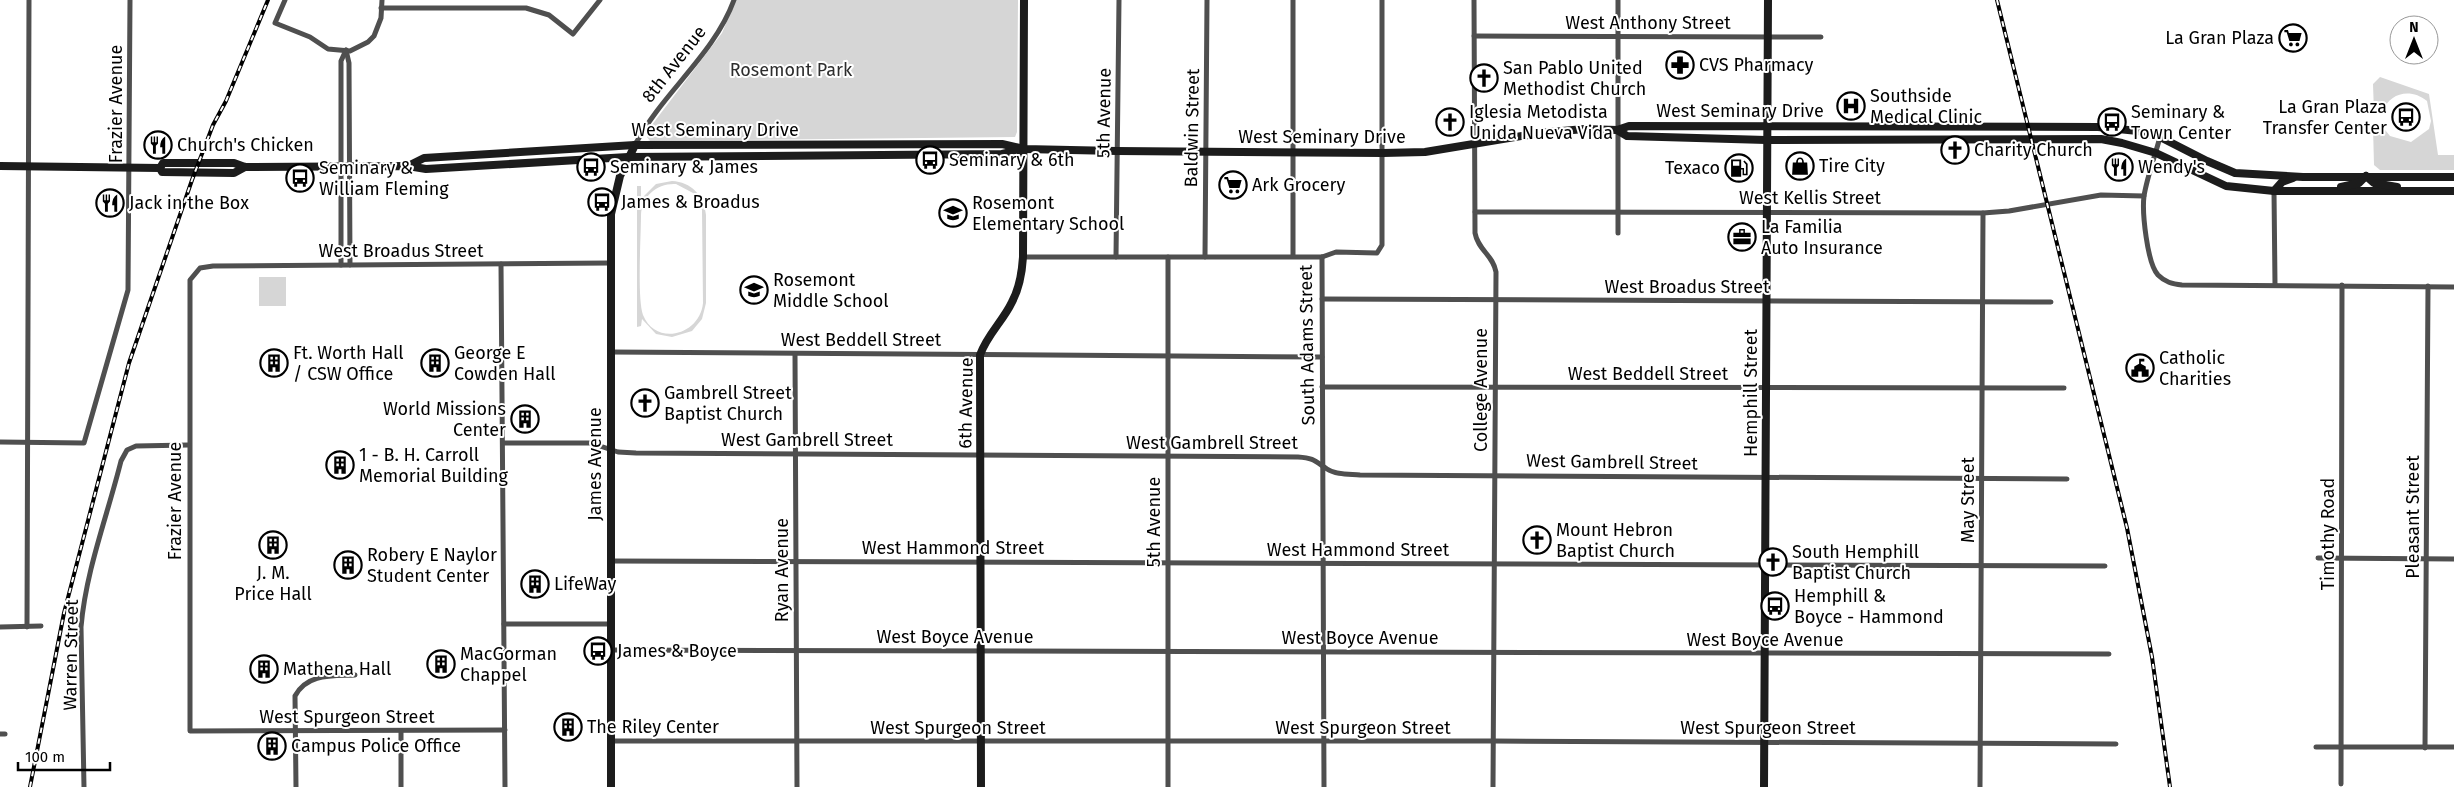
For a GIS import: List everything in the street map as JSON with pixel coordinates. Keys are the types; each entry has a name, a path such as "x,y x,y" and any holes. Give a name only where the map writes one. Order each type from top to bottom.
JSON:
{"main road":[{"name":"6th Avenue","path":"981,787 980,355 985,341 1012,303 1021,279 1023,257 1024,0"},
{"name":"Hemphill Street","path":"1764,787 1768,0"},
{"name":"West Seminary Drive","path":"408,166 424,158 635,145 1002,144 1024,149 1383,153 1425,152 1562,131 1617,130 1629,126 2106,127 2138,131 2160,137 2235,173 2303,177"},
{"path":"1892,140 1896,127"},
{"name":"West Seminary Drive","path":"1617,130 1627,136 1766,140 2083,138 2122,143 2156,152 2216,183 2251,190 2326,190"},
{"path":"880,143 880,155"},
{"path":"734,144 734,156"},
{"name":"James Avenue","path":"611,787 611,214 614,194 635,145"},
{"name":"West Seminary Drive","path":"0,166 160,168 162,172 234,173 245,168 408,166 426,170 628,158 1002,154 1024,149"},
{"path":"2326,190 2359,183 2366,176"},
{"path":"2366,176 2374,183 2416,191"},
{"path":"2274,191 2282,182 2303,177 2454,177"},
{"path":"2326,190 2454,192"}],"street":[{"path":"27,627 28,0"},
{"name":"Frazier Avenue","path":"28,442 84,442 128,290 130,0"},
{"path":"285,0 275,23 310,37 328,49 350,51 360,47 374,36 381,18 382,0"},
{"path":"381,8 526,8 549,15 573,34 600,0"},
{"name":"8th Avenue","path":"635,145 652,115 716,34 734,0"},
{"name":"5th Avenue","path":"1116,257 1120,0"},
{"name":"Baldwin Street","path":"1205,257 1207,0"},
{"path":"1023,257 1293,256 1293,0"},
{"path":"1322,257 1336,252 1377,253 1382,245 1382,0"},
{"name":"College Avenue","path":"1474,0 1476,240 1480,247 1494,260 1496,300 1493,787"},
{"path":"1618,0 1618,233"},
{"name":"West Anthony Street","path":"1474,36 1821,37"},
{"path":"346,50 350,63 350,265"},
{"path":"341,265 341,61 346,50"},
{"path":"341,125 350,125"},
{"path":"2160,137 2144,196 2151,258 2156,274 2167,282 2182,285 2275,284 2454,287"},
{"path":"2274,191 2275,284"},
{"name":"West Kellis Street","path":"1475,212 1983,213 2009,211 2101,195 2144,196"},
{"name":"May Street","path":"1980,787 1983,213"},
{"name":"South Adams Street","path":"1293,256 1322,257 1324,787"},
{"name":"5th Avenue","path":"1168,257 1168,787"},
{"name":"West Broadus Street","path":"195,272 206,266 610,263"},
{"path":"501,264 505,787"},
{"name":"Frazier Avenue","path":"190,732 188,445 190,280 195,272"},
{"name":"Timothy Road","path":"2341,784 2342,285"},
{"name":"Pleasant Street","path":"2426,748 2428,286"},
{"name":"West Broadus Street","path":"1322,299 2051,302"},
{"name":"West Beddell Street","path":"610,352 1322,357"},
{"name":"Ryan Avenue","path":"795,354 797,787"},
{"name":"West Beddell Street","path":"1322,388 2064,388"},
{"path":"0,442 28,442"},
{"name":"West Gambrell Street","path":"502,443 591,443 610,449 636,453 1298,457 1311,458 1323,464 1327,470 1341,474 2067,479"},
{"name":"Warren Street","path":"84,787 81,627 83,602 97,542 121,461 127,450 136,446 188,445"},
{"path":"2318,558 2454,559"},
{"name":"West Hammond Street","path":"610,561 2105,566"},
{"path":"504,624 610,624"},
{"path":"0,627 41,626"},
{"name":"West Boyce Avenue","path":"610,650 2109,654"},
{"path":"296,787 295,696 305,682 326,676 355,675"},
{"name":"West Spurgeon Street","path":"190,732 504,730"},
{"path":"401,731 401,787"},
{"name":"West Spurgeon Street","path":"611,741 1493,741 2116,744"},
{"path":"2316,747 2454,747"}],"green space":[{"name":"Rosemont Park","path":"736,0 1018,0 1017,132 1015,137 650,141 647,137 648,130 722,33"},
{"path":"2380,77 2429,94 2438,155 2454,155 2454,170 2380,170 2374,165 2373,127 2381,125 2390,136 2411,142 2429,129 2431,121 2427,101 2408,93 2396,96 2390,100 2382,112 2374,113 2373,84"},
{"path":"2407,107 2414,110 2417,117 2414,124 2407,127 2400,124 2397,117 2400,110"},
{"path":"672,181 691,187 703,201 706,215 706,303 702,319 692,331 672,337 656,334 642,319 641,326 637,327 637,186 641,186 641,199 656,184","holes":["669,184 676,184 693,193 702,210 703,303 700,314 694,323 677,333 667,334 657,331 649,325 641,307 642,208 652,192"]},
{"path":"259,277 286,277 286,306 259,306"}],"railway":[{"path":"30,787 64,613 129,363 213,125 226,101 268,0"},
{"path":"1997,0 2127,528 2152,657 2170,787"}],"place":[{"name":"La Gran Plaza","path":"2293,38"},
{"name":"CVS Pharmacy","path":"1680,65"},
{"name":"San Pablo United Methodist Church","path":"1484,78"},
{"name":"Southside Medical Clinic","path":"1851,106"},
{"name":"La Gran Plaza Transfer Center","path":"2406,117"},
{"name":"Iglesia Metodista Unida Nueva Vida","path":"1450,122"},
{"name":"Seminary & Town Center","path":"2112,122"},
{"name":"Church's Chicken","path":"158,145"},
{"name":"Charity Church","path":"1955,150"},
{"name":"Seminary & 6th","path":"930,160"},
{"name":"Tire City","path":"1800,166"},
{"name":"Seminary & James","path":"591,167"},
{"name":"Wendy's","path":"2119,167"},
{"name":"Texaco","path":"1739,168"},
{"name":"Seminary & William Fleming","path":"300,178"},
{"name":"Ark Grocery","path":"1233,185"},
{"name":"James & Broadus","path":"602,202"},
{"name":"Jack in the Box","path":"110,203"},
{"name":"Rosemont Elementary School","path":"953,213"},
{"name":"La Familia Auto Insurance","path":"1742,237"},
{"name":"Rosemont Middle School","path":"754,290"},
{"name":"Ft. Worth Hall / CSW Office","path":"274,363"},
{"name":"George E Cowden Hall","path":"435,363"},
{"name":"Catholic Charities","path":"2140,368"},
{"name":"Gambrell Street Baptist Church","path":"645,403"},
{"name":"World Missions Center","path":"525,419"},
{"name":"1 - B. H. Carroll Memorial Building","path":"340,465"},
{"name":"Mount Hebron Baptist Church","path":"1537,540"},
{"name":"J. M. Price Hall","path":"273,545"},
{"name":"South Hemphill Baptist Church","path":"1773,562"},
{"name":"Robery E Naylor Student Center","path":"348,565"},
{"name":"LifeWay","path":"535,584"},
{"name":"Hemphill & Boyce - Hammond","path":"1775,606"},
{"name":"James & Boyce","path":"598,651"},
{"name":"MacGorman Chappel","path":"441,664"},
{"name":"Mathena Hall","path":"264,669"},
{"name":"The Riley Center","path":"568,727"},
{"name":"Campus Police Office","path":"272,746"}]}
